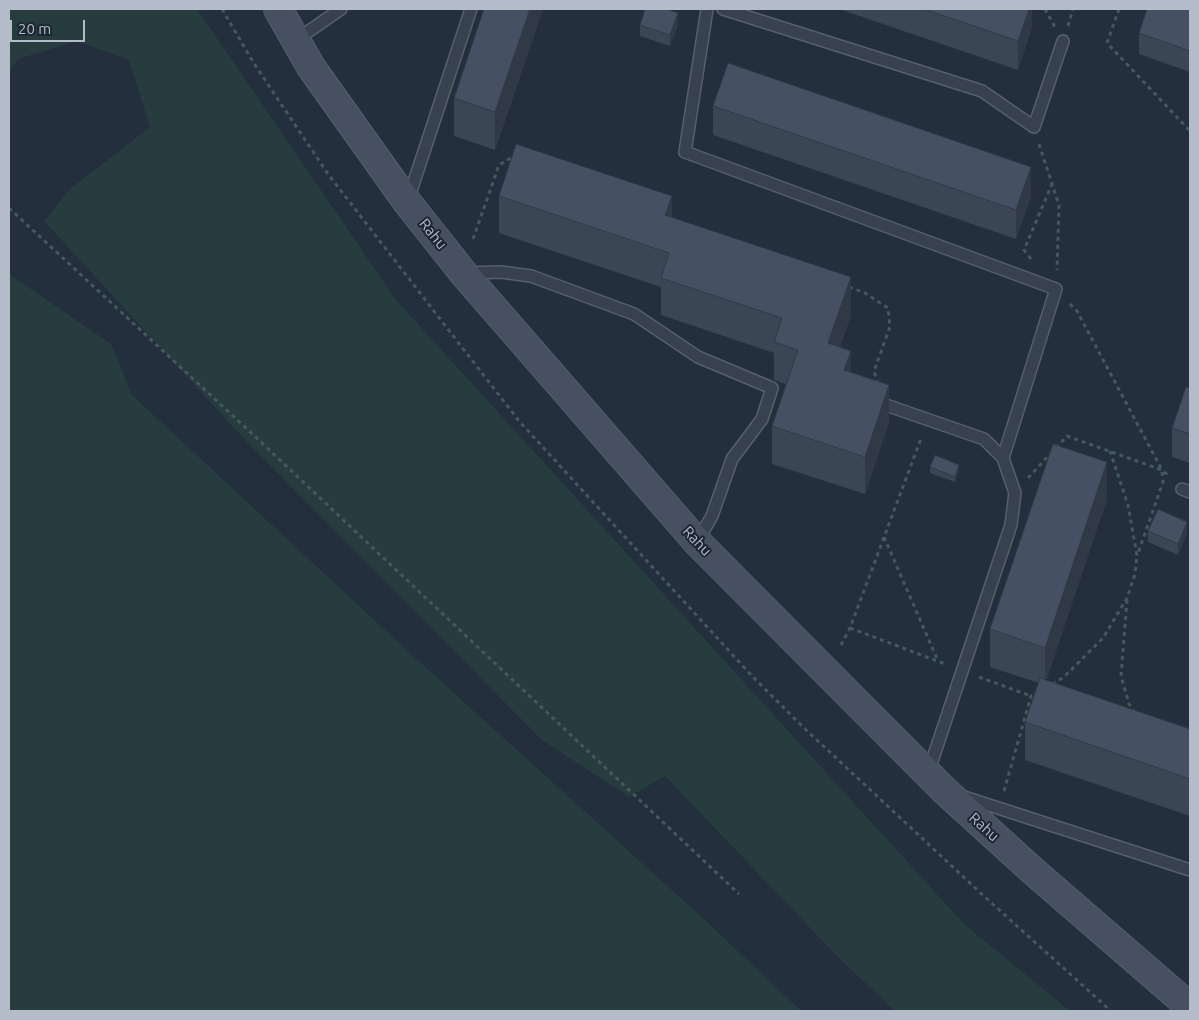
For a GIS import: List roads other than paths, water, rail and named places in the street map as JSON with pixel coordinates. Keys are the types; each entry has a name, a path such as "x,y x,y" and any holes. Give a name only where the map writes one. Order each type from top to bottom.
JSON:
{"main road":[{"name":"Rahu","path":"278,9 311,67 407,202 464,274 697,542 936,783 1033,871 1190,1007"}],"lane":[{"path":"296,40 341,9"},
{"path":"407,202 471,9"},
{"path":"707,9 685,152 1056,289 1003,458"},
{"path":"723,9 982,91 1034,127 1063,41"},
{"path":"464,274 502,272 531,276 624,310 634,314 698,357 772,388 762,419 732,459 712,516 697,542"},
{"path":"884,404 984,439 1003,458 1014,493 1011,525 962,670 936,783 1000,809 1190,870"}]}
